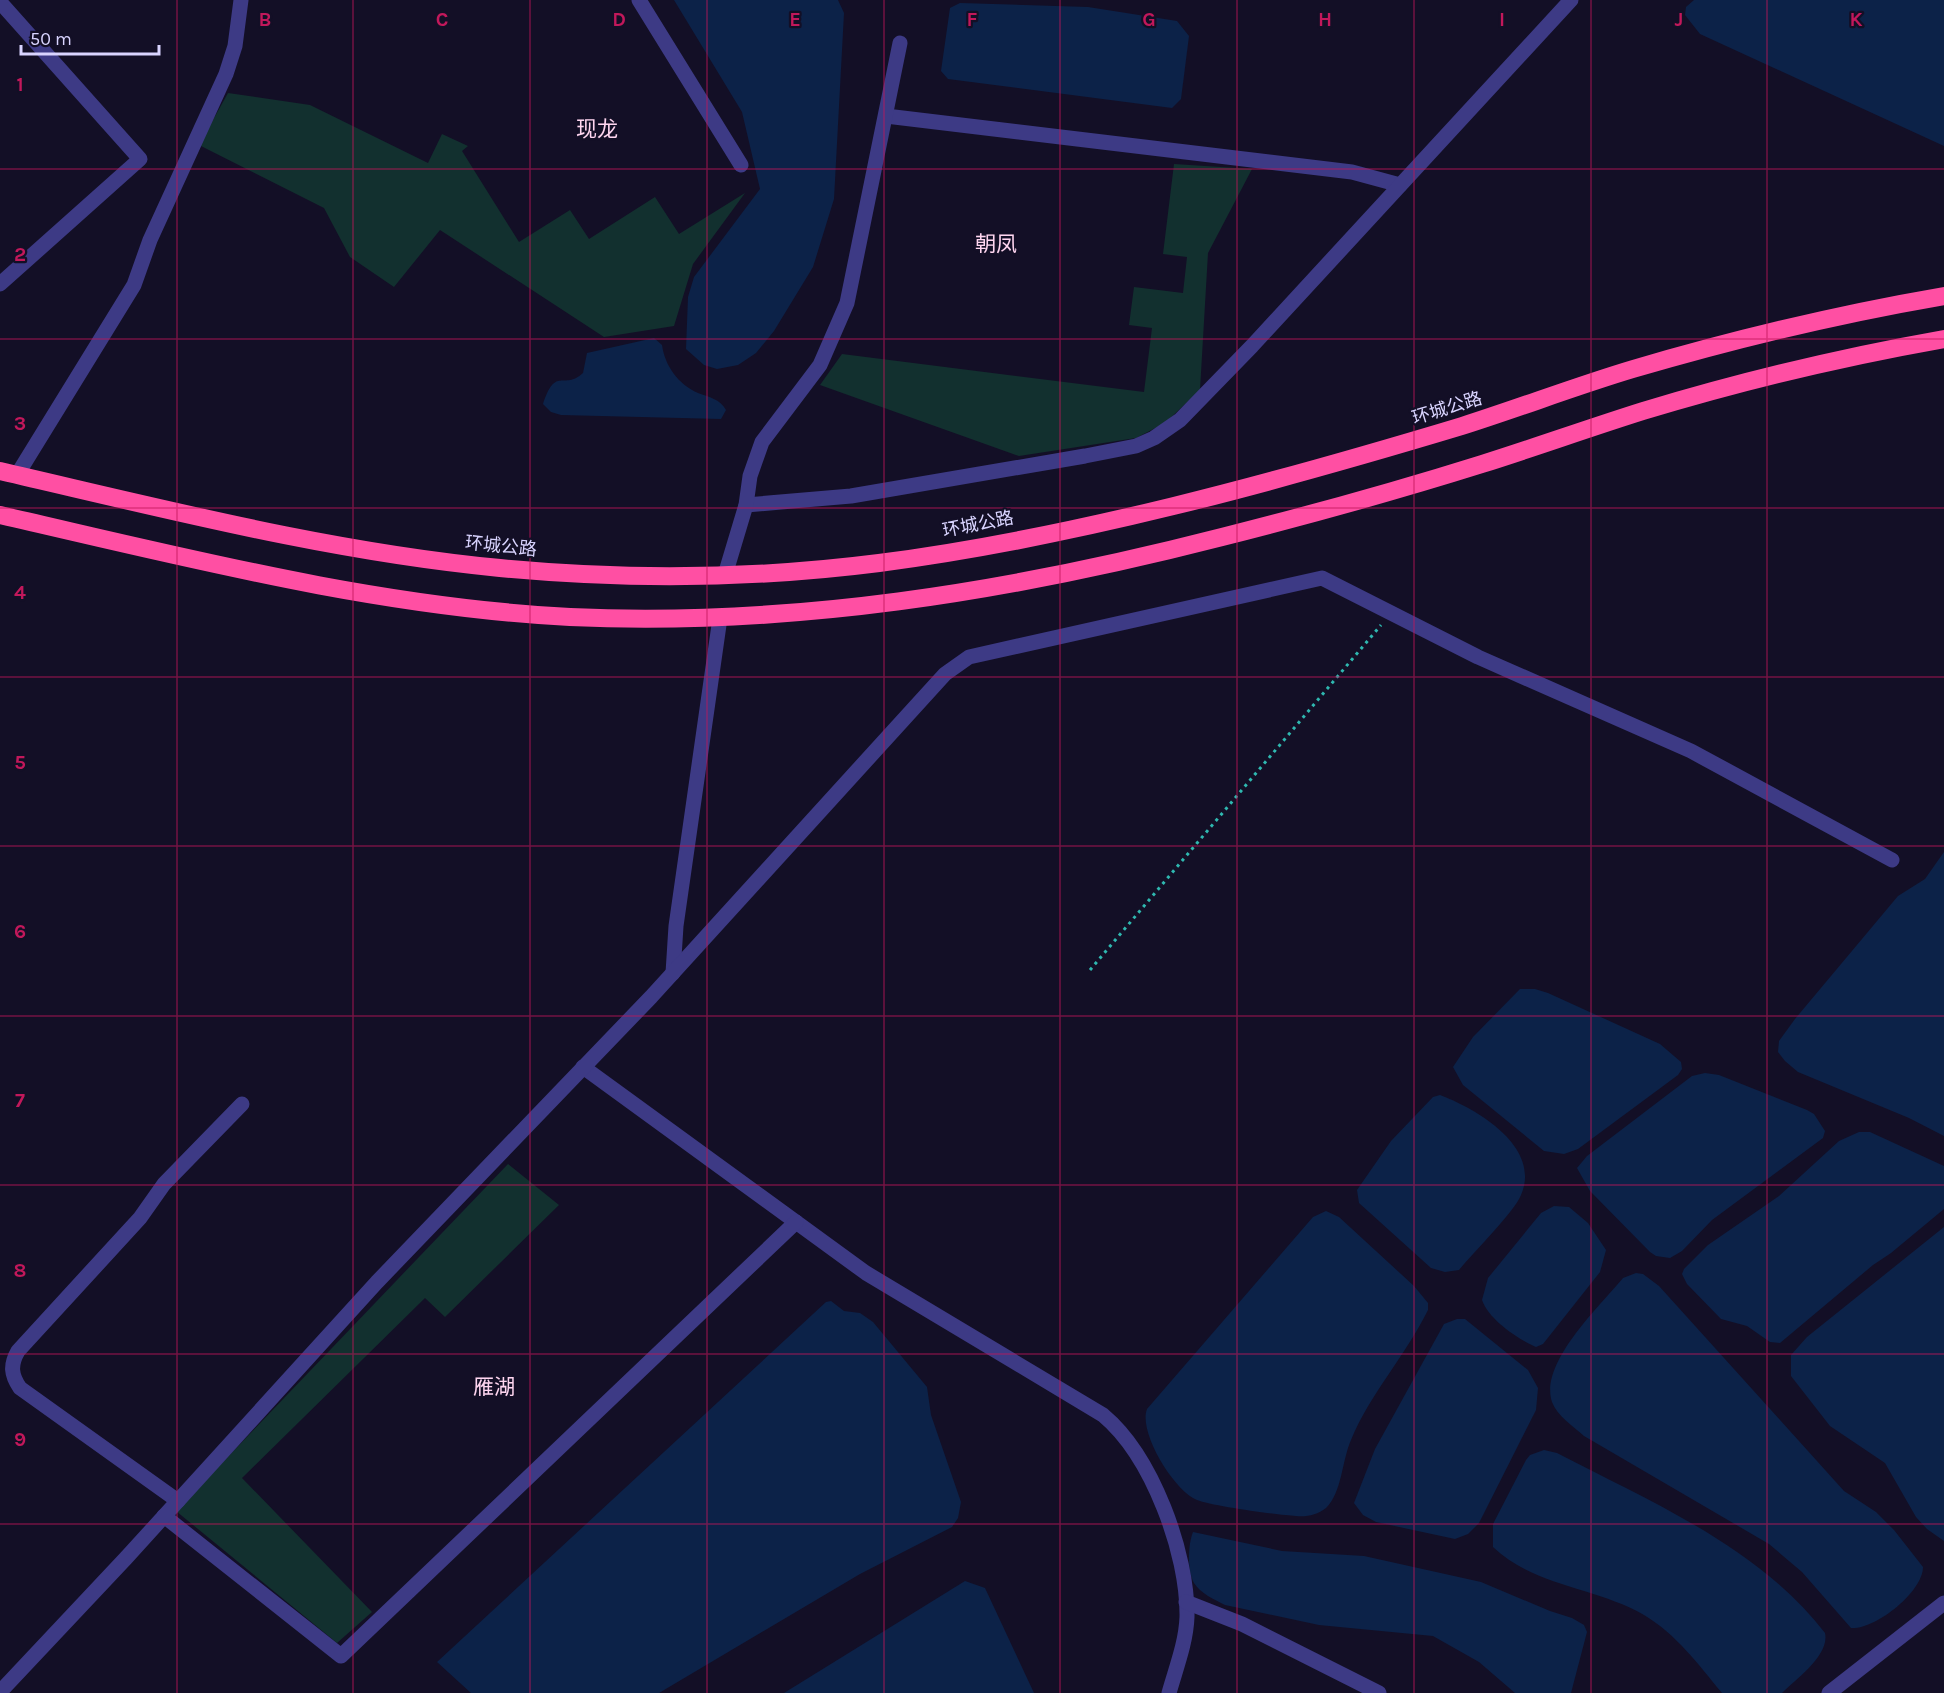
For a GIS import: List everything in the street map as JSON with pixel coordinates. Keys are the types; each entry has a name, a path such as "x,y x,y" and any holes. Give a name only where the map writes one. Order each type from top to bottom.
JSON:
{"highway":[{"name":"环城公路","path":"9,473 295,537 394,555 497,568 571,574 725,575 788,572 889,561 1113,519 1400,444 1629,370 1719,345 1877,307 1944,296"},
{"path":"0,515 287,579 388,597 493,610 569,616 720,618 883,605 976,591 1122,561 1412,486 1642,411 1731,386 1875,352 1944,339"}],"street":[{"path":"9,473 134,285 154,229 226,74 235,46 241,0"},
{"path":"639,0 741,165"},
{"path":"746,505 851,496 1085,456 1136,446 1154,438 1180,420 1571,0"},
{"path":"0,2 140,159 0,284"},
{"path":"725,575 746,505 750,476 762,442 820,365 847,303 900,43"},
{"path":"886,116 1352,172 1400,185"},
{"path":"0,1692 377,1282 673,973 929,691 963,659 1322,578 1478,657 1691,751 1892,860"},
{"path":"673,973 676,926 720,618"},
{"path":"583,1067 866,1273 1103,1415 1119,1429 1132,1447 1163,1509 1177,1551 1186,1602 1184,1642 1169,1693"},
{"path":"178,1501 20,1388 13,1378 11,1362 18,1351 140,1218 164,1184 242,1104"},
{"path":"164,1516 341,1656 795,1222"},
{"path":"1186,1602 1242,1624 1379,1693"},
{"path":"1829,1693 1944,1603"}],"path":[{"path":"1090,970 1391,613"}],"green space":[{"path":"228,93 310,105 428,163 442,134 468,146 462,151 519,242 570,210 589,239 655,197 679,234 745,193 693,264 674,326 604,337 440,230 394,287 350,257 324,208 199,145"},
{"path":"1174,164 1252,169 1208,253 1200,390 1165,423 1136,438 1019,456 820,385 842,354 1144,392 1152,328 1129,325 1134,287 1183,293 1187,257 1163,254"},
{"path":"508,1164 559,1205 445,1317 425,1298 242,1478 372,1612 337,1643 176,1511"}],"water":[{"path":"674,0 838,0 844,13 834,199 813,267 774,331 756,353 738,365 717,369 704,365 686,349 688,297 694,277 760,189 742,112"},
{"path":"1694,0 1944,0 1944,146 1700,34 1685,15 1686,7"},
{"path":"960,3 1088,7 1177,21 1189,36 1181,99 1172,108 948,79 941,71 950,8"},
{"path":"654,338 662,345 669,367 684,385 724,406 726,410 721,419 561,415 551,412 543,404 552,385 576,378 583,373 587,353"},
{"path":"1944,852 1944,1136 1909,1118 1798,1072 1778,1052 1779,1041 1795,1019 1898,896 1925,879"},
{"path":"1520,989 1535,989 1548,993 1660,1044 1681,1062 1682,1069 1678,1075 1578,1149 1564,1154 1544,1151 1463,1085 1453,1067 1473,1037"},
{"path":"1705,1073 1719,1075 1807,1110 1814,1114 1825,1131 1823,1138 1712,1220 1682,1251 1670,1258 1656,1256 1590,1191 1577,1168 1587,1156 1692,1076"},
{"path":"1440,1095 1471,1110 1502,1132 1514,1146 1522,1161 1525,1177 1521,1195 1502,1222 1459,1270 1445,1272 1431,1268 1359,1203 1357,1190 1391,1141 1433,1097"},
{"path":"1859,1132 1870,1132 1944,1166 1944,1209 1780,1343 1770,1342 1747,1326 1721,1319 1687,1284 1682,1274 1684,1269 1708,1245 1779,1196 1839,1141"},
{"path":"1554,1206 1569,1207 1588,1223 1606,1250 1600,1272 1543,1344 1536,1347 1497,1322 1482,1300 1488,1278 1541,1213"},
{"path":"1326,1211 1339,1217 1414,1286 1428,1303 1428,1310 1359,1423 1348,1448 1339,1485 1326,1508 1312,1515 1296,1516 1197,1500 1178,1485 1160,1460 1148,1432 1147,1409 1313,1217"},
{"path":"1944,1227 1944,1541 1927,1529 1916,1517 1885,1463 1830,1426 1791,1376 1791,1355 1807,1337"},
{"path":"1636,1273 1643,1274 1659,1286 1844,1491 1876,1512 1894,1530 1923,1567 1921,1577 1915,1587 1896,1608 1872,1623 1851,1628 1802,1572 1769,1544 1584,1436 1558,1412 1552,1402 1550,1387 1554,1370 1563,1353 1587,1319 1623,1278"},
{"path":"831,1301 844,1311 860,1313 873,1322 927,1387 931,1415 961,1502 958,1518 952,1527 860,1574 659,1693 471,1693 437,1662 826,1302"},
{"path":"1457,1319 1465,1319 1528,1370 1538,1388 1536,1410 1479,1523 1468,1534 1455,1539 1376,1522 1363,1515 1354,1503 1375,1449 1444,1324"},
{"path":"1544,1450 1557,1453 1702,1529 1768,1575 1825,1633 1822,1650 1811,1666 1782,1693 1722,1693 1677,1641 1644,1615 1606,1598 1528,1571 1493,1547 1493,1524 1526,1460 1530,1455"},
{"path":"1193,1532 1282,1551 1364,1556 1481,1582 1572,1618 1584,1625 1587,1632 1571,1693 1515,1693 1479,1662 1433,1636 1319,1625 1225,1605 1208,1596 1194,1583 1189,1558"},
{"path":"965,1581 985,1588 1034,1693 784,1693"}],"district":[{"name":"现龙","path":"597,129"},
{"name":"朝凤","path":"996,244"},
{"name":"雁湖","path":"494,1387"}]}
